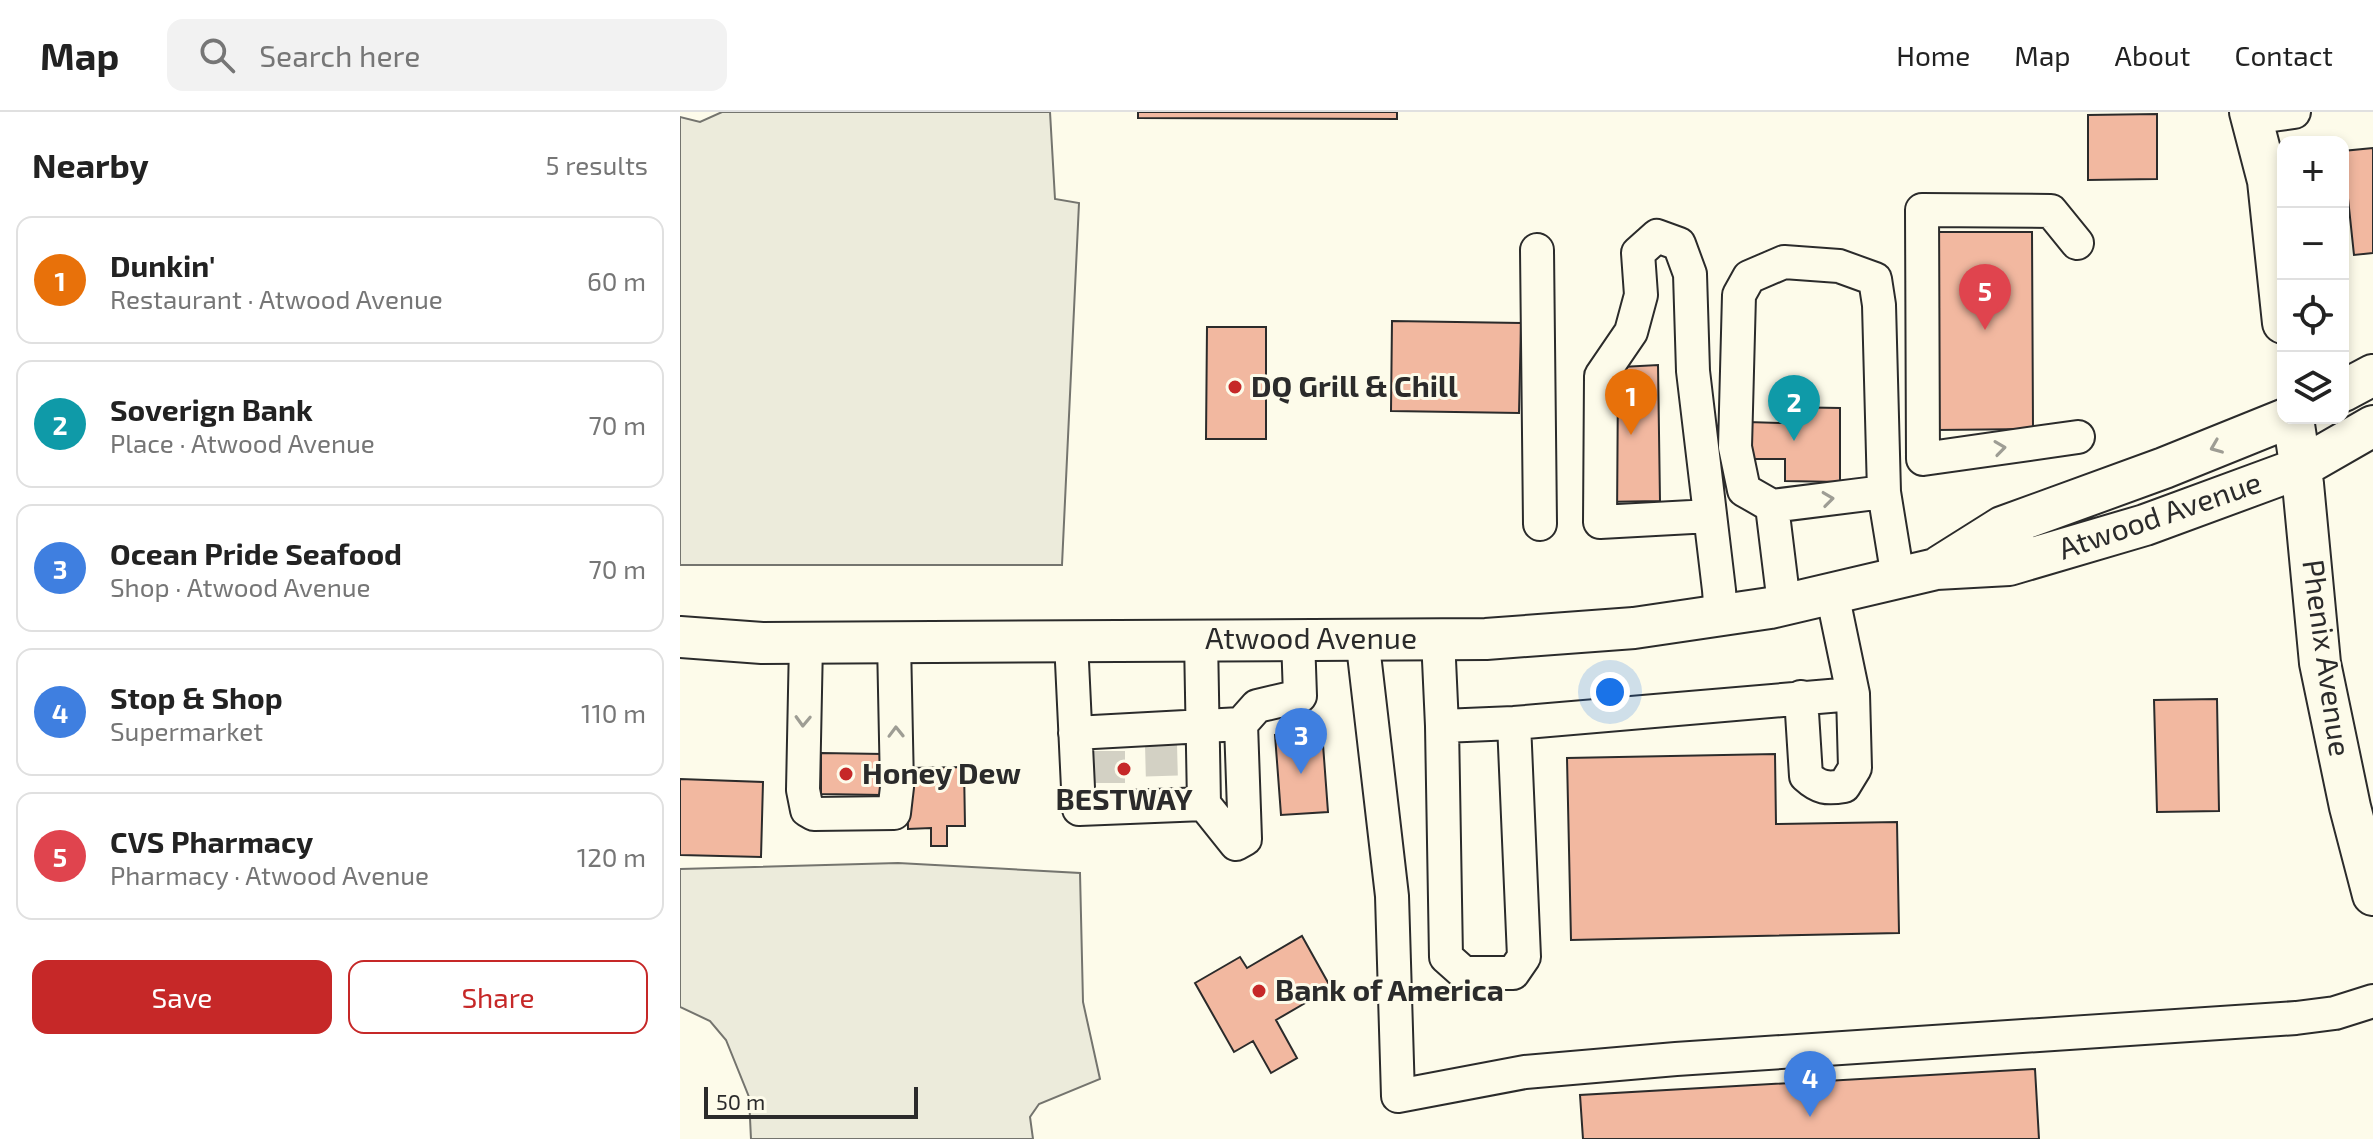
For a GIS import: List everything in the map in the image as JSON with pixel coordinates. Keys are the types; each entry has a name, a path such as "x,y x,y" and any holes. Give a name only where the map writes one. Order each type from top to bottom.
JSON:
{"main road":[{"path":"2250,115 2268,181 2278,280"},
{"path":"2349,388 2373,375"},
{"name":"Atwood Avenue","path":"1936,569 2002,527 2277,423"},
{"name":"Phenix Avenue","path":"2292,424 2300,468 2320,663 2350,807 2373,895"},
{"name":"Atwood Avenue","path":"680,637 762,643 1362,637 1486,639 1634,628 1784,604 1936,569 2009,565 2116,534 2300,468 2373,426"},
{"path":"2100,492 2116,534"}],"lane":[{"path":"2250,115 2294,112"},
{"path":"2077,243 2051,211 1922,210 1923,459 2078,437"},
{"path":"1710,516 1600,522 1601,376 1631,332 1641,295 1638,253 1657,236 1679,244 1690,274 1693,371 1710,516 1721,616"},
{"path":"1537,250 1540,524"},
{"path":"1884,492 1772,506 1744,490 1735,447 1739,295 1749,277 1784,262 1839,266 1875,279 1879,305 1884,492 1898,578"},
{"path":"1772,506 1784,604"},
{"path":"1801,697 1806,776 1816,786 1844,786 1855,768 1853,694 1832,593"},
{"path":"1362,637 1390,870 1398,1096 1525,1072 1676,1059 2235,1023 2335,1013 2373,1001"},
{"path":"1201,639 1204,804 1236,844 1245,839 1241,724 1257,706 1300,696 1298,638"},
{"path":"1438,638 1446,957 1464,973 1513,973 1524,957 1514,723"},
{"path":"1071,641 1079,809 1110,796 1162,795 1204,804"},
{"path":"806,643 803,790 807,810 814,814 894,813 897,787 894,642"},
{"path":"1442,726 1514,723 1853,694"},
{"path":"1075,733 1109,738 1161,736 1203,727 1241,724"}],"shaded area":[{"path":"722,112 1050,112 1055,199 1079,203 1062,565 680,565 680,117 700,122"},
{"path":"898,863 1080,873 1083,1002 1100,1079 1039,1104 1030,1117 1033,1139 751,1139 749,1097 726,1040 710,1021 680,1007 680,869"}],"building":[{"path":"1138,112 1397,112 1397,119 1138,118"},
{"path":"2157,114 2157,179 2088,180 2088,115"},
{"path":"2373,148 2373,253 2354,255 2349,208 2349,150"},
{"path":"1936,232 2032,232 2033,429 1937,430"},
{"path":"1392,321 1521,323 1519,413 1391,411"},
{"path":"1207,327 1266,327 1266,439 1206,439"},
{"path":"1658,365 1660,501 1601,502 1603,368"},
{"path":"1782,407 1840,408 1840,482 1785,481 1785,459 1747,459 1748,422 1781,423"},
{"path":"2217,699 2219,811 2157,812 2154,700"},
{"path":"1322,731 1328,812 1281,815 1275,735"},
{"path":"821,753 883,754 882,795 821,794"},
{"path":"1775,754 1776,824 1897,822 1899,933 1571,940 1567,758"},
{"path":"964,767 965,826 947,826 947,846 931,846 931,828 908,829 907,768"},
{"path":"680,779 763,782 761,857 680,855"},
{"path":"1302,936 1331,988 1276,1020 1297,1058 1271,1073 1253,1041 1234,1052 1195,983 1240,957 1247,968"},
{"path":"2035,1069 2039,1139 1583,1139 1580,1095"}],"tunnel":[{"path":"1161,744 1162,783"},
{"path":"1109,745 1109,783"}],"place":[{"name":"CVS Pharmacy","path":"1985,330"},
{"name":"DQ Grill & Chill","path":"1235,387"},
{"name":"Dunkin'","path":"1631,435"},
{"name":"Soverign Bank","path":"1794,441"},
{"name":"BESTWAY","path":"1124,769"},
{"name":"Honey Dew","path":"846,774"},
{"name":"Ocean Pride Seafood","path":"1301,774"},
{"name":"Bank of America","path":"1259,991"},
{"name":"Stop & Shop","path":"1810,1117"}]}
